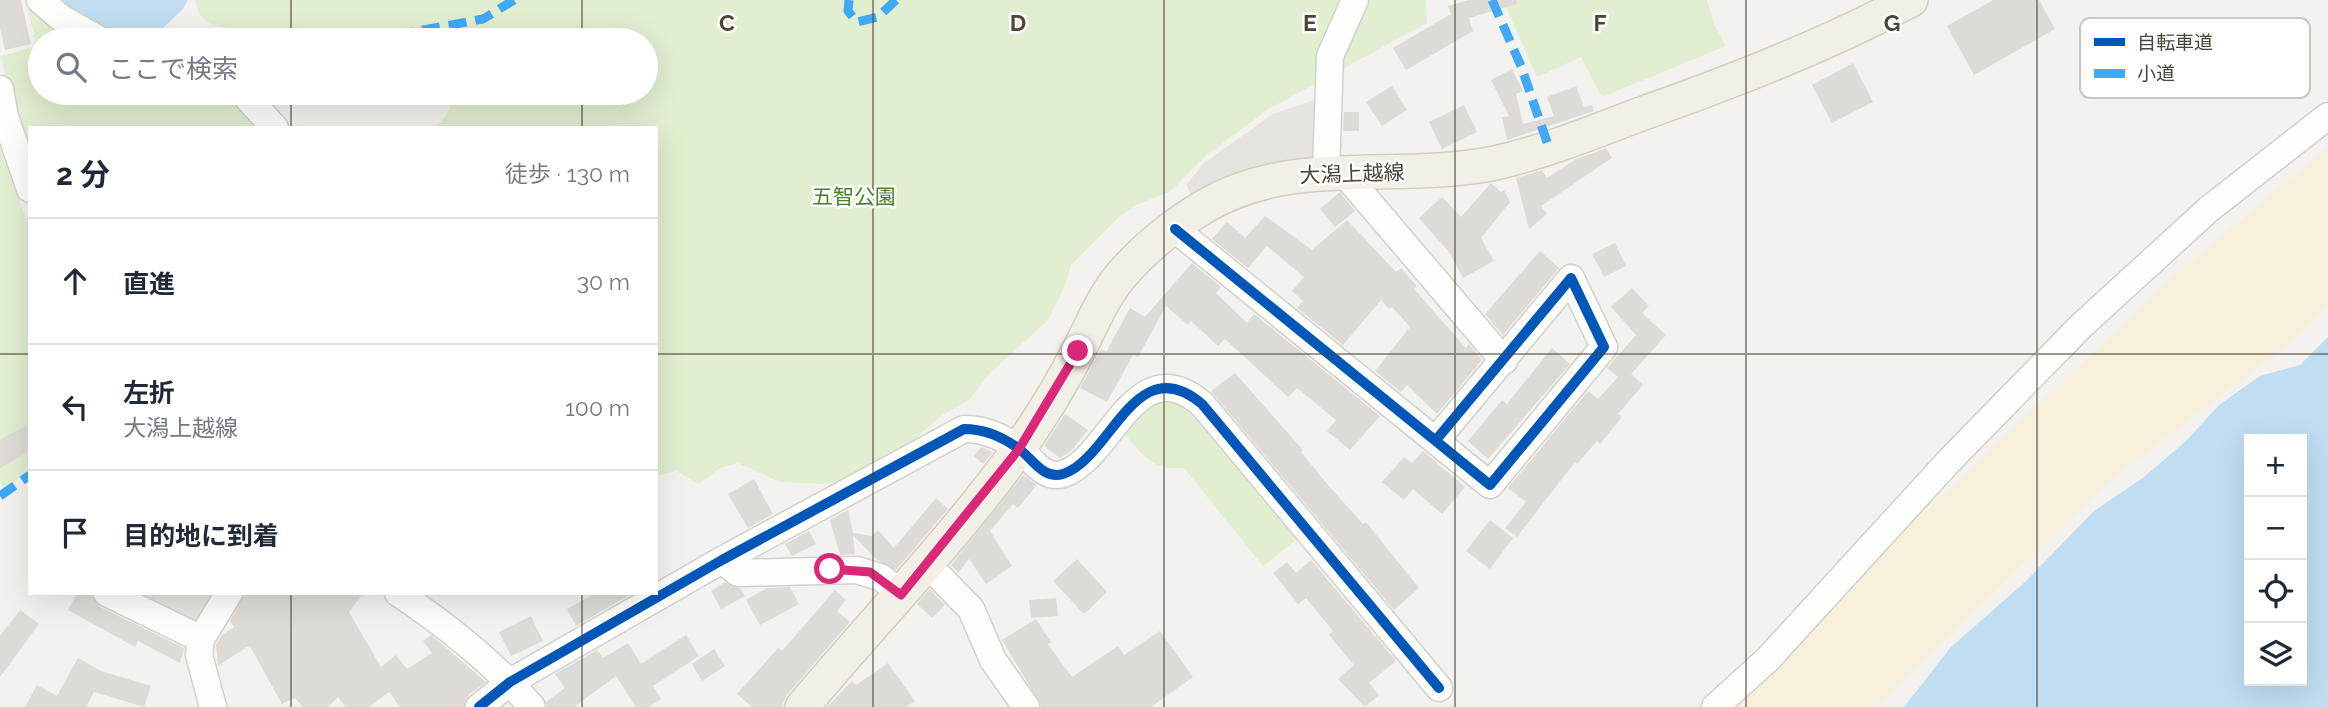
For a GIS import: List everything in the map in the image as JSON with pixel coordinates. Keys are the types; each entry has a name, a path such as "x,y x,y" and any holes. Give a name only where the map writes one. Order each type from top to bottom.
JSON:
{"main road":[{"name":"大潟上越線","path":"802,707 928,565 1019,449 1078,351 1097,311 1124,271 1206,205 1268,180 1334,172 1457,170 1538,151 1774,65 1856,30 1911,0"}],"street":[{"path":"40,0 61,18 79,28"},
{"path":"1355,0 1330,56 1334,172 1504,361"},
{"path":"0,89 3,117 28,184"},
{"path":"254,105 273,126"},
{"path":"1715,707 1767,660 1949,461 2081,326 2209,209 2328,116"},
{"path":"1175,229 1490,485 1604,347 1572,278 1436,440"},
{"path":"479,707 510,682 722,559 964,429 978,429 1019,449 1047,474 1060,475 1088,458 1125,409 1154,391 1188,392 1211,414 1439,688"},
{"path":"722,559 738,573 830,569 870,572 901,595"},
{"path":"928,565 971,609 993,660 1026,707"},
{"path":"111,595 201,639"},
{"path":"213,707 199,655 201,639 228,595"},
{"path":"401,595 426,612 510,682 532,707"}],"green space":[{"path":"25,0 68,28 32,28"},
{"name":"五智公園","path":"196,0 1426,0 1427,23 1267,110 1207,155 1171,191 1134,206 1120,216 1071,265 1063,290 1048,320 990,373 969,400 939,417 908,446 844,480 823,484 780,482 738,463 720,468 699,484 676,471 658,476 658,126 436,126 450,105 658,105 658,28 230,28 209,23 197,8"},
{"path":"1503,0 1707,0 1714,24 1726,46 1602,97 1581,57 1537,77"},
{"path":"28,48 28,105 241,105 262,126 28,126 28,163 15,125 1,56"},
{"path":"0,149 28,224 28,472 4,489 0,482"},
{"path":"1163,400 1195,409 1301,536 1263,566 1184,468 1163,467 1148,459 1121,430 1135,415"}],"sand":[{"path":"2328,147 2328,304 2293,341 2111,479 1875,707 1731,707 1908,528 2173,277"}],"shaded area":[{"path":"1318,99 1317,161 1295,160 1260,165 1221,179 1192,196 1186,185 1204,163 1273,114"},
{"path":"136,595 215,595 198,625"}],"water":[{"path":"50,0 188,0 183,9 163,28 95,28"},
{"path":"2328,337 2328,707 1904,707 1951,647 2025,582 2094,511 2144,477 2186,441 2219,405 2260,376 2300,365"}],"building":[{"path":"0,0 21,0 28,31 28,45 5,50 0,28"},
{"path":"1469,0 1516,0 1517,4 1469,18 1473,31 1406,70 1393,48 1451,14 1448,6"},
{"path":"1993,0 2039,0 2055,29 1974,75 1947,26"},
{"path":"1853,63 1873,102 1832,123 1812,85"},
{"path":"1512,69 1523,91 1516,94 1523,124 1554,116 1547,97 1576,86 1584,107 1592,105 1594,111 1507,140 1502,117 1509,116 1491,80"},
{"path":"1392,86 1407,110 1382,126 1366,102"},
{"path":"1464,105 1477,132 1442,149 1429,122"},
{"path":"1344,112 1359,112 1359,131 1343,131"},
{"path":"1606,148 1612,158 1541,206 1547,214 1529,229 1516,178 1542,170 1547,178 1576,159"},
{"path":"1491,183 1501,192 1504,190 1510,202 1481,238 1494,261 1463,278 1449,252 1419,218 1442,197 1461,217"},
{"path":"1340,192 1355,211 1335,227 1320,209"},
{"path":"1265,216 1312,250 1347,220 1396,272 1401,268 1417,286 1414,289 1466,348 1469,344 1482,360 1437,414 1407,385 1401,392 1375,371 1410,327 1392,307 1389,309 1381,300 1343,345 1297,308 1303,301 1292,291 1304,277 1267,246 1248,268 1212,239 1227,222 1245,238"},
{"path":"1615,243 1626,266 1604,277 1592,254"},
{"path":"1540,251 1559,268 1503,335 1485,314"},
{"path":"1192,263 1221,287 1216,293 1247,323 1254,314 1380,416 1350,450 1327,431 1336,420 1297,388 1288,397 1225,339 1218,346 1191,321 1188,325 1166,306 1138,357 1133,355 1107,402 1080,388 1101,349 1106,352 1130,308 1145,317"},
{"path":"1632,288 1649,306 1642,313 1666,335 1631,374 1643,385 1618,414 1622,417 1600,444 1597,441 1577,464 1575,462 1517,537 1505,528 1526,502 1508,488 1588,391 1598,399 1618,377 1607,368 1636,335 1611,307"},
{"path":"1552,348 1570,364 1488,459 1468,441 1502,400 1507,404"},
{"path":"1235,373 1303,450 1301,452 1328,485 1363,524 1366,522 1419,588 1394,610 1211,391"},
{"path":"1065,414 1088,430 1070,452 1060,458 1044,446"},
{"path":"28,424 28,452 0,468 0,440"},
{"path":"981,447 993,452 983,464 974,456"},
{"path":"1423,451 1465,487 1442,514 1413,489 1404,500 1382,482 1404,457 1412,463"},
{"path":"1023,475 1037,485 1018,508 1013,504 990,531 1012,566 986,584 969,559 958,573 951,565"},
{"path":"754,479 773,514 748,528 728,494"},
{"path":"936,498 948,509 896,570 877,560 853,535 855,554 840,555 830,520 848,510 853,533 872,536 878,530 894,548"},
{"path":"1490,520 1513,538 1490,569 1466,551"},
{"path":"809,531 816,544 792,556 785,544"},
{"path":"1077,559 1107,592 1084,614 1053,581"},
{"path":"1311,560 1396,661 1369,683 1379,695 1365,707 1338,679 1354,665 1329,635 1333,631 1306,598 1298,604 1273,573 1287,562 1296,573"},
{"path":"725,582 741,589 745,596 721,609 711,591"},
{"path":"790,587 799,604 760,625 746,600 767,588"},
{"path":"930,589 945,605 932,618 917,604"},
{"path":"835,590 846,600 837,611 850,622 787,695 781,707 752,707 737,694 778,648 782,651"},
{"path":"76,595 92,595 100,607 184,648 180,663 138,641 135,647 68,610"},
{"path":"244,595 362,595 349,612 381,667 396,655 407,669 432,653 423,641 431,635 486,682 469,695 464,707 400,707 389,692 369,707 346,707 338,697 328,707 303,707 295,698 282,704 251,648 247,647 218,666 216,644 222,635 234,627 230,621"},
{"path":"592,595 630,595 576,626 567,609"},
{"path":"1056,598 1058,616 1031,618 1029,600"},
{"path":"20,610 39,624 0,677 0,636"},
{"path":"531,616 543,641 511,656 499,632"},
{"path":"1036,619 1051,642 1048,644 1072,677 1118,646 1124,655 1160,631 1193,677 1151,707 1042,707 1002,640"},
{"path":"686,635 699,656 653,686 661,699 648,707 636,707 616,676 574,707 547,707 546,702 565,688 555,674 597,650 603,658 628,643 641,664"},
{"path":"714,649 725,666 702,681 692,664"},
{"path":"78,658 101,671 151,686 144,707 94,692 86,707 25,707 37,685 57,696"},
{"path":"888,663 915,701 906,707 827,707 852,681 856,685"}],"marked path":[{"path":"434,28 483,19 514,0"},
{"path":"849,0 848,11 857,22 878,17 896,0"},
{"path":"1492,0 1521,66 1549,148"},
{"path":"0,496 28,476"}],"cycle path":[{"path":"1175,229 1490,485 1604,347 1571,278 1436,440"},
{"path":"479,707 510,682 722,560 964,429 1000,437 1019,449 1044,471 1063,474 1080,464 1096,449 1125,412 1141,397 1159,389 1179,390 1202,404 1439,688"}],"route":[{"path":"830,569 870,572 882,578 901,595 928,565 1019,449 1078,351"}]}
